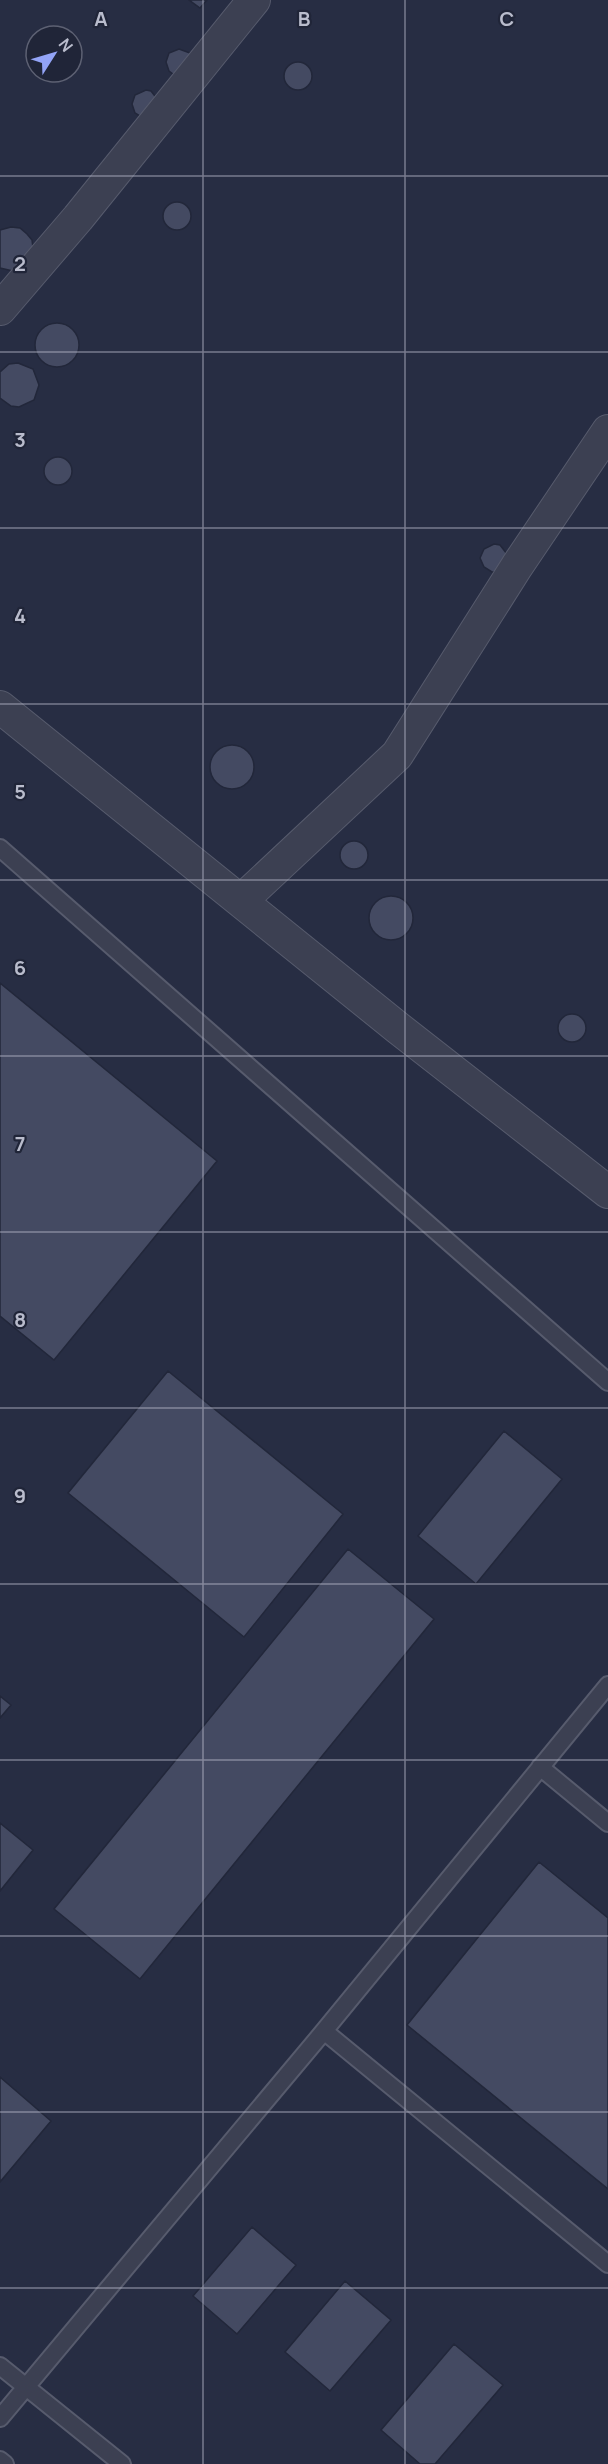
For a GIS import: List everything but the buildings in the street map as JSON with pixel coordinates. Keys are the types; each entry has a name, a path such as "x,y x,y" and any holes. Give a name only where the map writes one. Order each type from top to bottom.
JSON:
{"street":[{"path":"0,309 78,218 254,0"},
{"path":"241,901 397,755 517,566 608,431"},
{"path":"0,707 608,1192"}],"lane":[{"path":"0,848 608,1382"},
{"path":"0,2418 324,2031 608,1685"},
{"path":"540,1767 608,1823"},
{"path":"324,2031 608,2264"},
{"path":"0,2366 122,2464"},
{"path":"0,2460 5,2464"}]}
